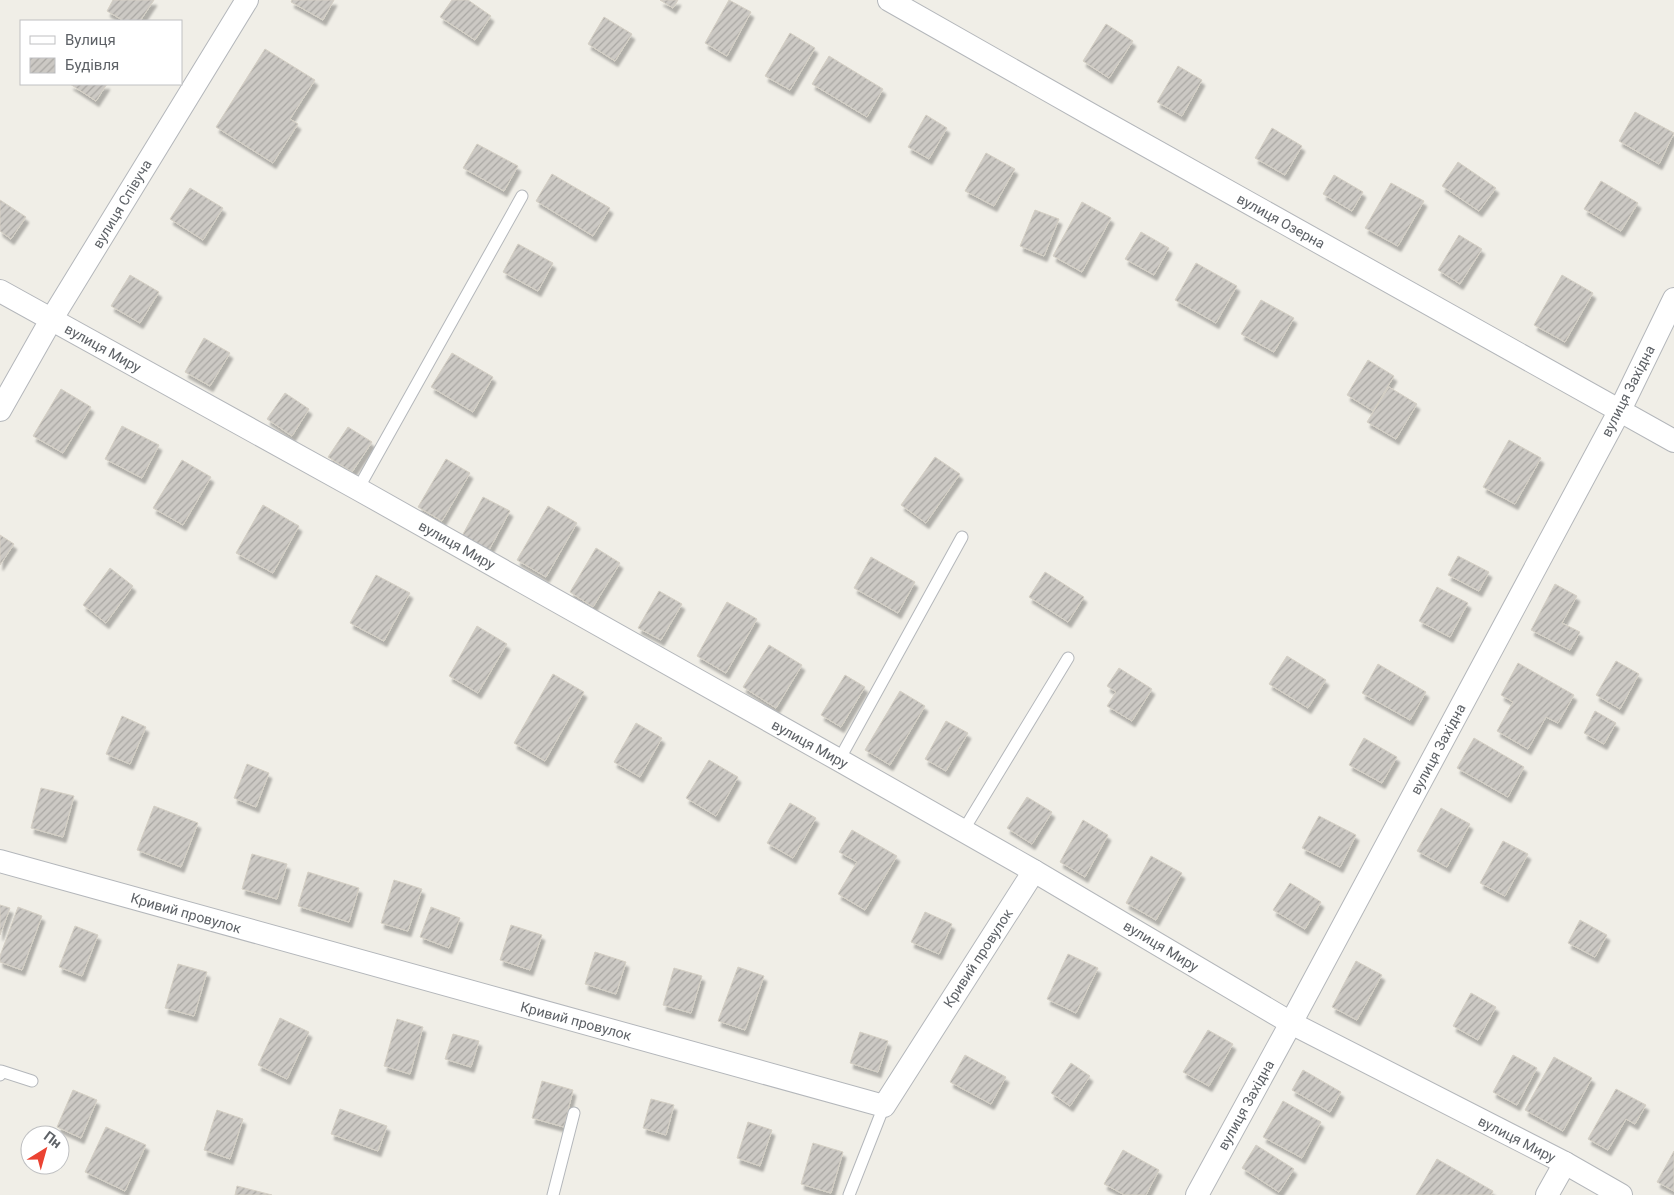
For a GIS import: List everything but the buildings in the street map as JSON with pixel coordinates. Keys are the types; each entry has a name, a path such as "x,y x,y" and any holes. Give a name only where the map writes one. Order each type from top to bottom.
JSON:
{"street":[{"name":"вулиця Співуча","path":"0,410 51,320 247,0"},
{"name":"вулиця Озерна","path":"889,0 1674,441"},
{"name":"вулиця Миру","path":"0,291 358,489 839,760 1034,871 1291,1023 1565,1163 1621,1195"},
{"name":"вулиця Західна","path":"1197,1195 1620,410 1674,299"},
{"name":"Кривий провулок","path":"0,861 884,1106 1034,871"},
{"path":"1547,1195 1565,1163"}],"lane":[{"path":"358,489 522,196"},
{"path":"839,760 962,537"},
{"path":"963,831 1068,658"},
{"path":"0,1075 1,1071 32,1081"},
{"path":"849,1195 884,1106"},
{"path":"553,1195 574,1113"}]}
